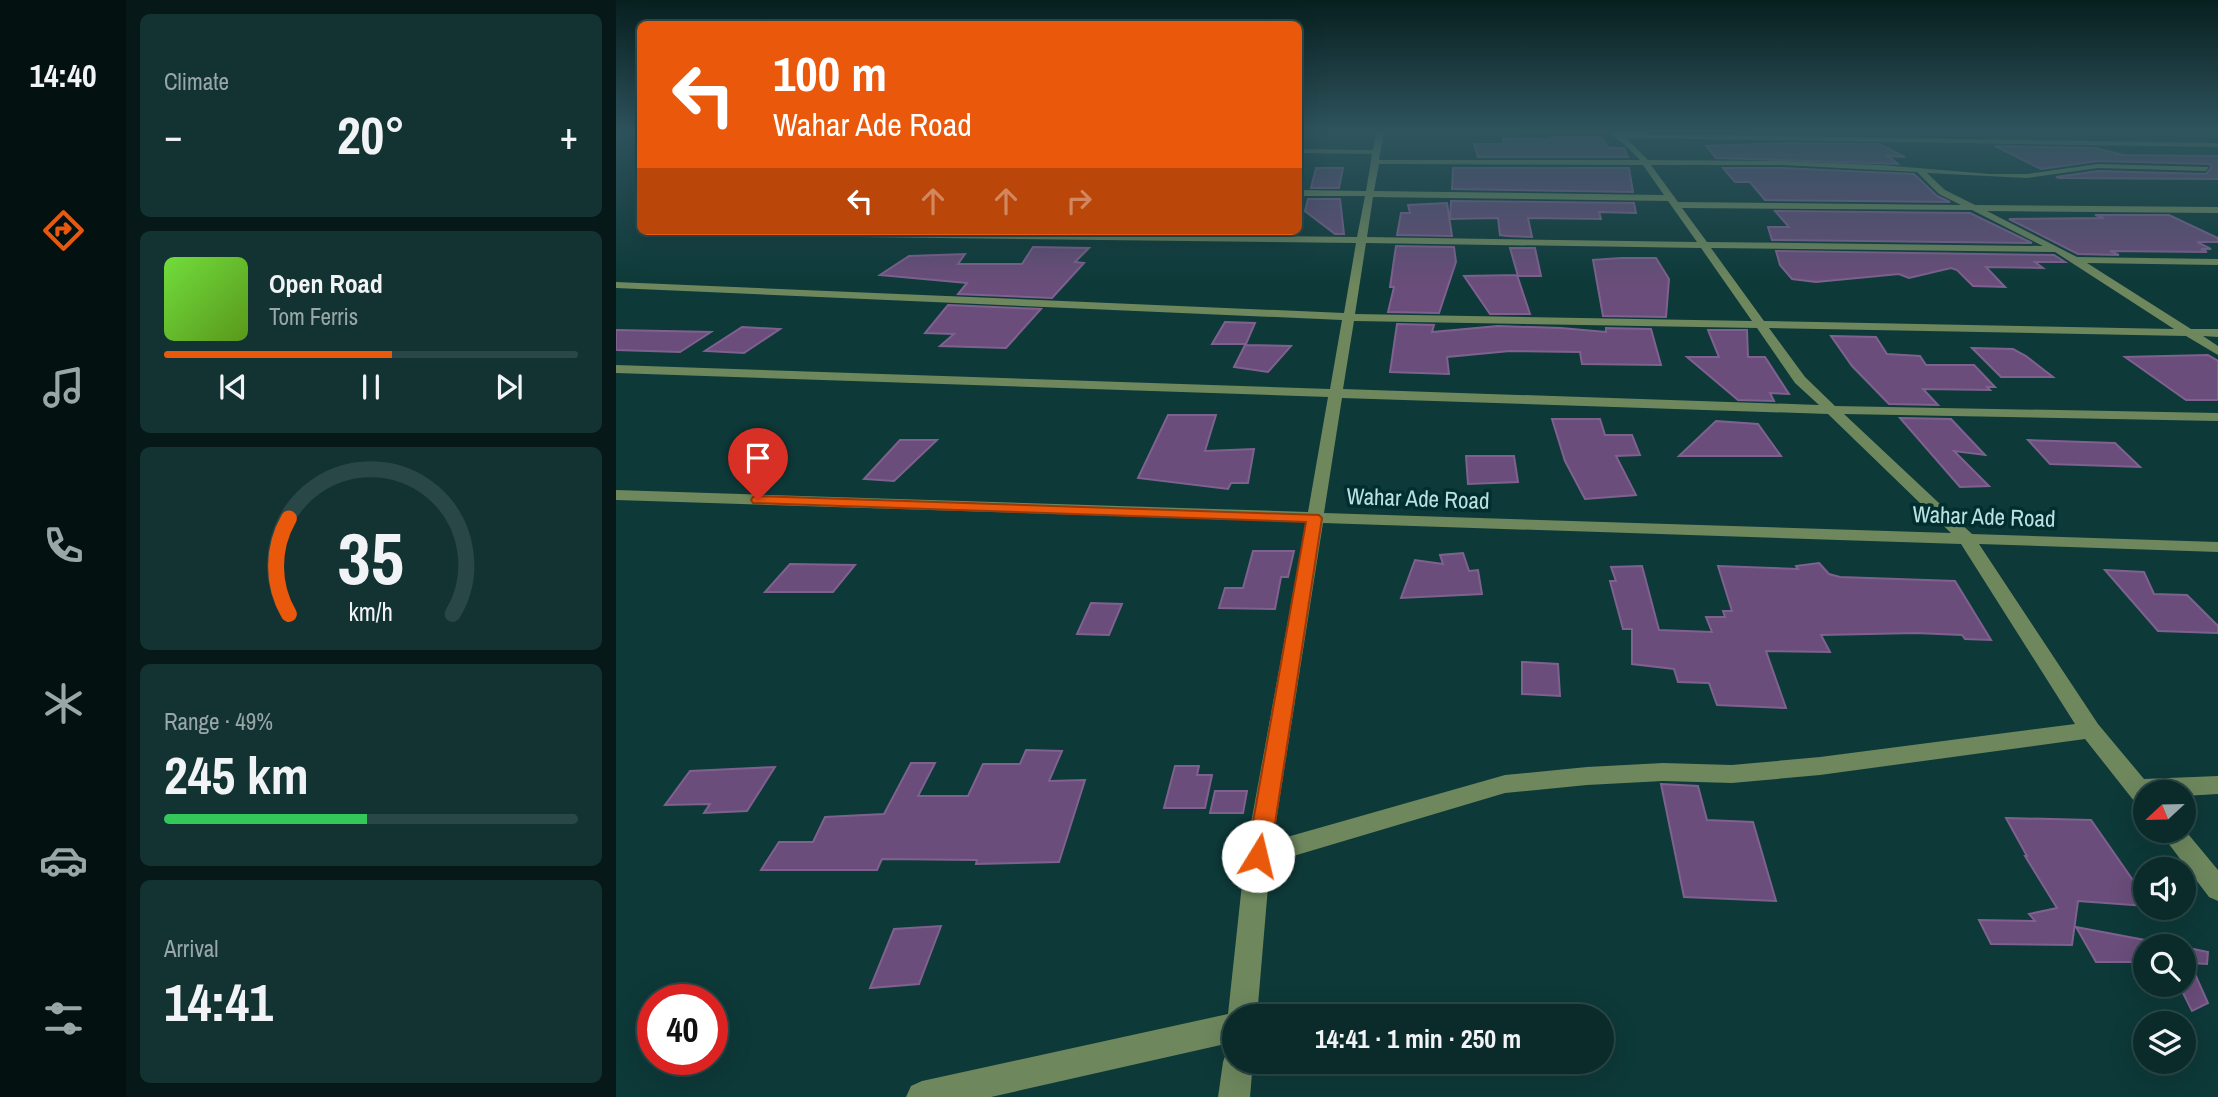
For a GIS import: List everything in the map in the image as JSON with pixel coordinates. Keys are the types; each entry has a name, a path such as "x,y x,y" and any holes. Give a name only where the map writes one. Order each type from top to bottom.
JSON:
{"street":[{"path":"1243,1004 1258,856 1371,183"},
{"path":"1660,183 1800,380 1966,538 2090,730 2133,784"},
{"path":"1933,183 1942,192 2057,250 2218,351"},
{"path":"1302,193 2218,211"},
{"path":"915,235 2057,250"},
{"path":"2073,260 2218,262"},
{"path":"616,285 1349,317 2218,334"},
{"path":"616,369 1832,410 2218,417"},
{"name":"Wahar Ade Road","path":"616,495 2218,547"},
{"path":"1258,856 1505,784 1663,772 1732,774 1807,767 2090,730"},
{"path":"2196,788 2218,785"},
{"path":"2182,844 2218,889"},
{"path":"922,1097 1222,1030"},
{"path":"1234,1097 1237,1074"}],"building":[{"path":"1312,183 1340,183 1339,188 1311,188"},
{"path":"1452,183 1632,183 1633,192 1452,189"},
{"path":"1751,183 1924,183 1937,196 1950,202 1765,200"},
{"path":"1308,199 1340,199 1344,234 1335,234 1305,211"},
{"path":"1451,201 1634,203 1636,213 1599,212 1601,219 1528,218 1532,237 1507,236 1500,235 1498,218 1450,219"},
{"path":"1447,203 1452,236 1397,235 1401,213 1410,213 1408,205"},
{"path":"1775,211 1970,213 2032,243 1772,240 1768,227 1789,227"},
{"path":"2095,215 2169,215 2218,238 2218,242 2197,242 2211,249 2201,249 2207,252 2110,251 2119,255 2078,254 2009,219 2104,218"},
{"path":"1396,246 1454,247 1456,262 1439,313 1388,312 1394,287 1390,287"},
{"path":"1033,247 1089,248 1075,262 1084,263 1052,298 958,294 967,283 880,275 909,256 965,254 958,264 1022,264"},
{"path":"1510,248 1535,248 1541,276 1518,276"},
{"path":"1776,251 2054,255 2065,262 2035,262 2043,268 1986,267 2005,287 1973,286 1957,270 1951,268 1909,278 1899,274 1816,282 1792,279 1780,265"},
{"path":"1656,258 1669,279 1666,317 1603,316 1593,260"},
{"path":"1517,275 1530,314 1490,314 1464,276"},
{"path":"948,305 1041,309 1006,348 940,346 954,334 925,333"},
{"path":"1225,322 1255,323 1246,344 1212,344"},
{"path":"1397,324 1434,325 1432,332 1498,326 1606,332 1606,328 1651,329 1661,365 1582,364 1580,352 1510,351 1447,357 1449,374 1390,372"},
{"path":"742,327 780,329 744,353 705,351"},
{"path":"616,330 711,332 680,352 616,350"},
{"path":"1708,330 1747,330 1748,357 1765,357 1789,394 1770,393 1774,401 1738,400 1687,357 1719,357"},
{"path":"1831,336 1876,337 1887,354 1920,356 1926,365 1974,365 1995,387 1987,387 1990,390 1923,389 1938,405 1889,404 1852,366"},
{"path":"1245,345 1291,346 1268,372 1234,367"},
{"path":"1972,348 2013,349 2053,377 2001,377"},
{"path":"2208,355 2218,361 2218,400 2186,400 2125,357"},
{"path":"1168,415 1216,415 1205,451 1254,449 1248,483 1231,483 1228,489 1138,478"},
{"path":"1900,418 1951,419 1985,455 1954,451 1989,486 1960,487"},
{"path":"1552,419 1600,419 1605,435 1632,435 1640,455 1616,456 1636,495 1585,499 1565,461"},
{"path":"1716,421 1758,424 1781,456 1679,456"},
{"path":"900,440 937,440 894,481 864,479"},
{"path":"2028,440 2115,443 2140,467 2050,464"},
{"path":"1466,456 1514,456 1518,482 1468,484"},
{"path":"1253,551 1294,551 1288,577 1281,577 1275,609 1219,608 1225,588 1243,588"},
{"path":"1463,553 1469,571 1478,570 1482,594 1401,598 1415,560 1443,564 1440,555"},
{"path":"1819,563 1829,574 1840,577 1955,581 1991,640 1965,639 1962,635 1916,633 1821,635 1830,652 1766,651 1786,708 1717,705 1709,683 1678,682 1674,669 1632,664 1632,629 1623,629 1610,581 1616,581 1611,567 1642,566 1659,630 1712,632 1706,617 1725,617 1723,611 1732,611 1718,566 1798,569 1796,566"},
{"path":"790,564 855,565 833,592 765,592"},
{"path":"2105,570 2144,572 2154,594 2187,595 2218,626 2218,633 2158,631"},
{"path":"1091,603 1122,604 1109,635 1077,634"},
{"path":"1522,662 1558,664 1560,696 1522,694"},
{"path":"1026,750 1062,751 1049,781 1085,780 1059,862 976,864 977,860 882,859 877,870 761,870 779,842 813,842 825,817 884,814 911,763 935,763 918,796 968,796 983,764 1020,764"},
{"path":"1175,766 1199,766 1197,775 1212,775 1205,808 1164,808"},
{"path":"775,767 747,811 704,813 710,804 665,805 690,771"},
{"path":"1661,784 1698,786 1707,820 1753,822 1776,901 1684,897"},
{"path":"1215,791 1247,791 1243,813 1210,813"},
{"path":"2006,818 2091,820 2133,880 2133,905 2078,901 2072,945 1991,944 1979,920 2035,921 2029,914 2057,908"},
{"path":"941,926 919,984 870,988 894,929"},
{"path":"2076,927 2133,938 2133,962 2096,962"},
{"path":"2196,950 2208,952 2207,964 2196,963"},
{"path":"2196,976 2208,1003 2192,1011 2185,997 2196,997"}],"route":[{"path":"758,500 1314,518 1258,856"}]}
